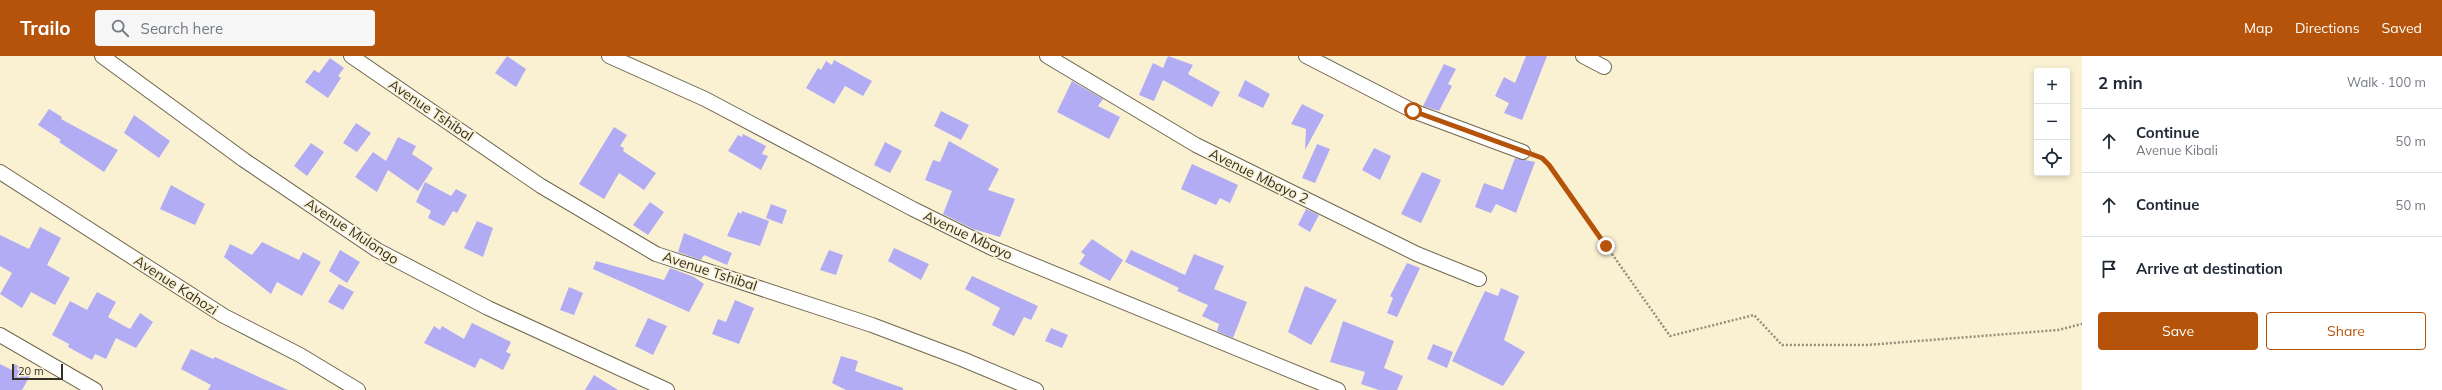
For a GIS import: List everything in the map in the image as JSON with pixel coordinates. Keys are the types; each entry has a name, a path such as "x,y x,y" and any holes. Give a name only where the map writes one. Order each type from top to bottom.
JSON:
{"street":[{"name":"Avenue Mulongo","path":"102,56 244,160 377,250 488,308 667,390"},
{"name":"Avenue Tshibal","path":"351,56 541,186 656,254 872,325 962,359 1036,390"},
{"name":"Avenue Mbayo","path":"609,56 705,99 913,210 992,248 1338,390"},
{"name":"Avenue Mbayo 2","path":"1047,56 1196,145 1417,254 1479,279"},
{"path":"1306,56 1413,111 1523,152"},
{"path":"1583,56 1604,67"},
{"name":"Avenue Kahozi","path":"0,172 224,316 300,355 358,390"},
{"path":"0,334 95,390"}],"path":[{"path":"1523,152 1536,155 1549,165 1670,336 1754,315 1782,345 1867,344 2058,330 2082,324"}],"building":[{"path":"507,56 526,69 516,87 495,73"},
{"path":"1168,56 1193,65 1188,74 1220,92 1212,107 1163,80 1154,101 1139,95 1153,63 1163,68"},
{"path":"1526,56 1547,56 1522,120 1504,113 1509,103 1495,96 1504,77 1515,83"},
{"path":"330,58 344,68 338,76 341,78 328,98 305,82 314,70 319,73"},
{"path":"834,60 872,81 863,96 845,86 834,104 806,88 818,68 821,70 826,61 832,65"},
{"path":"1444,64 1456,69 1448,84 1452,86 1439,111 1423,106"},
{"path":"1245,80 1270,94 1263,108 1238,96"},
{"path":"1072,81 1103,99 1098,106 1120,117 1109,139 1057,112"},
{"path":"1302,104 1324,115 1305,150 1306,129 1291,124"},
{"path":"49,109 62,117 61,119 118,150 104,172 59,142 61,140 38,125"},
{"path":"941,111 969,125 961,140 934,126"},
{"path":"134,115 170,141 159,158 124,133"},
{"path":"356,123 371,133 357,152 343,143"},
{"path":"614,127 627,135 620,146 624,148 623,151 656,173 644,190 619,173 604,199 579,184"},
{"path":"743,134 766,146 762,154 768,156 761,170 728,151 738,135 742,137"},
{"path":"398,137 416,146 412,154 433,168 418,191 388,170 377,192 355,177 373,152 386,161"},
{"path":"949,141 999,169 988,190 1015,199 1000,237 973,229 943,214 952,191 925,180 933,160 940,162"},
{"path":"885,142 902,151 890,173 874,165"},
{"path":"311,143 324,152 307,176 294,166"},
{"path":"1317,144 1330,149 1315,183 1302,178"},
{"path":"1374,148 1391,156 1380,180 1362,170"},
{"path":"1515,158 1535,162 1516,213 1496,204 1491,213 1475,207 1484,183 1503,190"},
{"path":"1192,164 1238,185 1230,203 1220,198 1216,205 1181,189"},
{"path":"1422,172 1441,180 1421,223 1401,214"},
{"path":"425,182 451,196 456,189 467,195 457,213 453,211 444,226 428,218 431,211 416,202"},
{"path":"171,185 205,204 195,225 160,209"},
{"path":"650,202 664,212 648,235 633,225"},
{"path":"771,204 787,210 782,224 766,218"},
{"path":"1306,209 1319,215 1310,232 1298,225"},
{"path":"742,211 769,221 760,246 727,236 738,212 741,214"},
{"path":"477,221 493,228 483,257 464,248"},
{"path":"40,227 61,238 47,265 70,278 55,305 31,292 22,308 0,294 12,273 0,266 0,235 29,249"},
{"path":"684,233 732,253 727,265 704,255 701,260 678,252"},
{"path":"1092,239 1123,260 1110,281 1079,264 1085,255 1081,252"},
{"path":"262,242 299,260 303,252 321,262 302,296 277,282 271,294 224,257 230,244 252,255"},
{"path":"894,248 929,264 921,280 888,261"},
{"path":"340,250 360,262 347,283 329,271"},
{"path":"829,250 843,255 836,275 820,270"},
{"path":"1131,250 1185,275 1194,254 1224,266 1214,289 1247,302 1233,338 1217,331 1219,324 1202,316 1208,305 1177,291 1179,288 1125,262"},
{"path":"596,261 664,280 670,268 694,277 704,284 689,312 593,269"},
{"path":"1407,263 1420,268 1397,317 1387,313 1393,298 1390,296"},
{"path":"972,276 1038,306 1031,320 1024,317 1014,336 992,325 1000,308 965,289"},
{"path":"339,284 354,292 343,310 328,302"},
{"path":"1305,286 1337,300 1311,345 1288,332"},
{"path":"569,287 583,293 574,315 560,310"},
{"path":"1501,288 1519,296 1504,340 1525,352 1503,386 1452,361 1485,291 1498,296"},
{"path":"97,292 116,302 108,317 130,329 140,313 153,322 136,348 116,338 106,359 95,354 92,360 68,347 69,344 52,335 70,301 87,310"},
{"path":"735,300 754,308 739,344 712,334 718,319 726,322"},
{"path":"648,318 667,326 653,355 635,346"},
{"path":"1343,321 1394,341 1384,368 1403,376 1397,390 1379,390 1361,384 1365,372 1330,362"},
{"path":"472,323 511,342 506,352 511,354 503,370 480,358 475,368 424,343 434,326 440,330 442,326 464,339"},
{"path":"1051,328 1068,335 1062,348 1045,341"},
{"path":"1433,344 1453,352 1447,368 1427,359"},
{"path":"191,349 213,359 215,357 288,390 208,390 211,385 181,369"},
{"path":"841,356 858,361 855,371 903,388 903,390 846,390 832,383"},
{"path":"0,364 12,370 15,364 31,374 22,390 0,390"},
{"path":"594,375 618,390 585,390"}],"route":[{"path":"1413,111 1542,158 1549,165 1606,246"}]}
